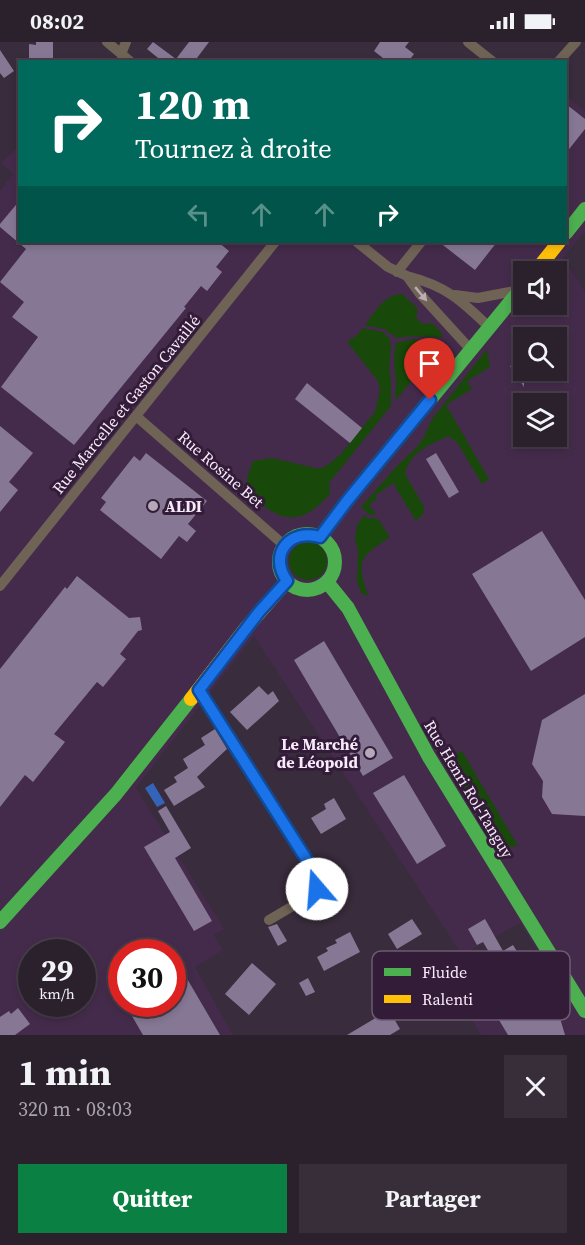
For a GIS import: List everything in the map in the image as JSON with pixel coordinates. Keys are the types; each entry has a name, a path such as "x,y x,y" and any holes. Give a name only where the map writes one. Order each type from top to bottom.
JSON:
{"main road":[{"path":"567,232 585,209"},
{"path":"544,261 558,243"},
{"path":"320,537 513,299"},
{"path":"301,535 320,537 332,550 335,567 327,582 311,590 294,587 282,575 280,560 285,546 292,539 301,535"},
{"path":"0,922 81,835 132,775 259,612 287,581"},
{"name":"Rue Henri Rol-Tanguy","path":"327,582 348,608 429,758 548,951"},
{"name":"Rue Henri Rol-Tanguy","path":"570,987 585,1011"}],"street":[{"path":"107,42 128,60"},
{"path":"121,54 126,42"},
{"path":"468,42 490,60"},
{"path":"560,60 576,42"},
{"name":"Rue Marcelle et Gaston Cavaillé","path":"0,586 4,573 136,416 274,243"},
{"path":"358,243 388,267 454,294 478,298 513,290"},
{"path":"402,274 420,243"},
{"path":"402,274 471,350"},
{"path":"454,294 489,327"},
{"name":"Rue Rosine Bet","path":"136,416 285,546"},
{"path":"199,690 317,876 315,893 268,920"}],"shaded area":[{"path":"567,97 585,111 585,231 563,258 565,261 513,261 513,315 567,315 567,264 585,292 585,1035 481,1035 472,1020 570,1020 570,951 537,951 520,923 469,951 459,951 254,636 136,788 224,929 214,935 223,950 195,967 233,1035 0,1035 0,191 13,174 1,163 18,147 18,243 567,243"}],"green space":[{"path":"402,294 418,309 416,317 422,324 432,323 443,337 397,338 384,329 365,325 385,301"},
{"path":"363,328 383,332 389,338 391,406 329,483 330,494 318,506 297,517 278,514 245,493 253,461 272,458 320,469 340,455 375,412 380,390 378,381 348,343"},
{"path":"413,339 442,343 396,400 394,353 396,343"},
{"path":"487,349 490,367 467,381 472,389 446,405 489,479 482,484 457,442 448,436 427,446 416,455 411,460 405,474 424,507 424,513 416,521 393,483 376,495 377,499 369,504 376,515 370,515 361,507 417,447 432,419"},
{"path":"364,515 378,519 390,537 366,555 363,561 362,575 368,596 361,593 357,581 358,551 355,539 357,525"},
{"path":"308,542 321,548 327,561 321,574 308,580 295,574 289,561 295,548"},
{"path":"462,751 518,846 503,847 493,841 448,763 452,756"}],"water":[{"path":"153,783 165,803 157,807 145,788"}],"building":[{"path":"36,42 53,42 53,60 29,59 29,44 36,45"},
{"path":"153,42 176,59 189,42 209,42 196,60 161,60 147,49"},
{"path":"380,42 409,42 405,47 414,54 410,60 385,60 374,51"},
{"path":"0,50 14,71 4,78 0,73"},
{"path":"567,105 585,119 585,129 567,152"},
{"path":"18,202 18,242 0,227"},
{"path":"19,243 219,243 229,251 216,267 222,272 207,291 201,286 184,307 186,308 74,445 1,387 38,337 12,317 24,302 0,282 26,249"},
{"path":"440,243 496,243 475,270"},
{"path":"307,383 362,428 350,443 295,399"},
{"path":"0,426 33,453 9,482 18,490 0,512"},
{"name":"ALDI","path":"146,453 207,501 188,524 196,531 187,542 179,536 161,559 100,510 106,502 101,498 134,456 140,461"},
{"path":"436,453 459,492 449,498 426,459"},
{"path":"542,531 585,600 585,637 531,671 472,574"},
{"path":"77,576 129,618 140,617 142,630 138,631 120,654 126,659 103,687 97,682 54,734 65,742 33,782 25,775 0,807 0,669 65,587 67,589"},
{"path":"324,641 393,758 363,776 294,660"},
{"path":"259,686 268,695 273,691 279,701 247,730 230,712"},
{"path":"585,694 585,816 552,814 542,797 543,781 532,764 542,720"},
{"path":"215,729 227,749 197,777 205,787 174,806 164,790 177,782 174,777 188,768 183,759 205,745 201,738"},
{"path":"404,775 446,846 417,864 373,793"},
{"path":"334,798 346,819 321,834 311,818 326,809 324,804"},
{"path":"166,806 191,848 175,858 212,921 194,931 144,847 170,832 158,811"},
{"path":"412,919 422,934 397,949 388,934"},
{"path":"485,919 503,951 488,951 483,942 477,945 468,929"},
{"path":"277,924 287,941 278,946 268,927"},
{"path":"350,932 360,952 324,971 317,957 328,951 326,948 337,943 335,940"},
{"path":"513,945 517,951 503,951"},
{"path":"252,963 276,984 249,1015 225,994"},
{"path":"186,977 220,1035 143,1035 133,1017 186,1017"},
{"path":"308,978 315,992 306,996 299,983"},
{"path":"18,1008 18,1017 25,1017 30,1024 15,1035 0,1035 0,1017 9,1011 11,1014"},
{"path":"372,1020 395,1020 400,1029 390,1035 347,1035"},
{"path":"499,1020 561,1020 565,1035 508,1035"}],"traffic: fast":[{"path":"567,232 585,209"},
{"path":"320,537 513,298"},
{"path":"307,534 322,539 330,547 335,562 330,577 322,585 307,590 292,585 284,577 279,562 284,547 292,539 307,534"},
{"path":"327,582 348,608 429,757 548,951"},
{"path":"0,922 116,794 191,699"},
{"path":"570,987 585,1011"}],"traffic: slow":[{"path":"544,261 558,243"},
{"path":"191,699 246,628 287,581"}],"place":[{"name":"ALDI","path":"153,506"},
{"name":"Le Marché de Léopold","path":"370,753"}],"route":[{"path":"317,889 317,876 199,690 259,612 287,581 280,568 281,552 285,546 292,539 301,535 320,537 430,400"}]}
